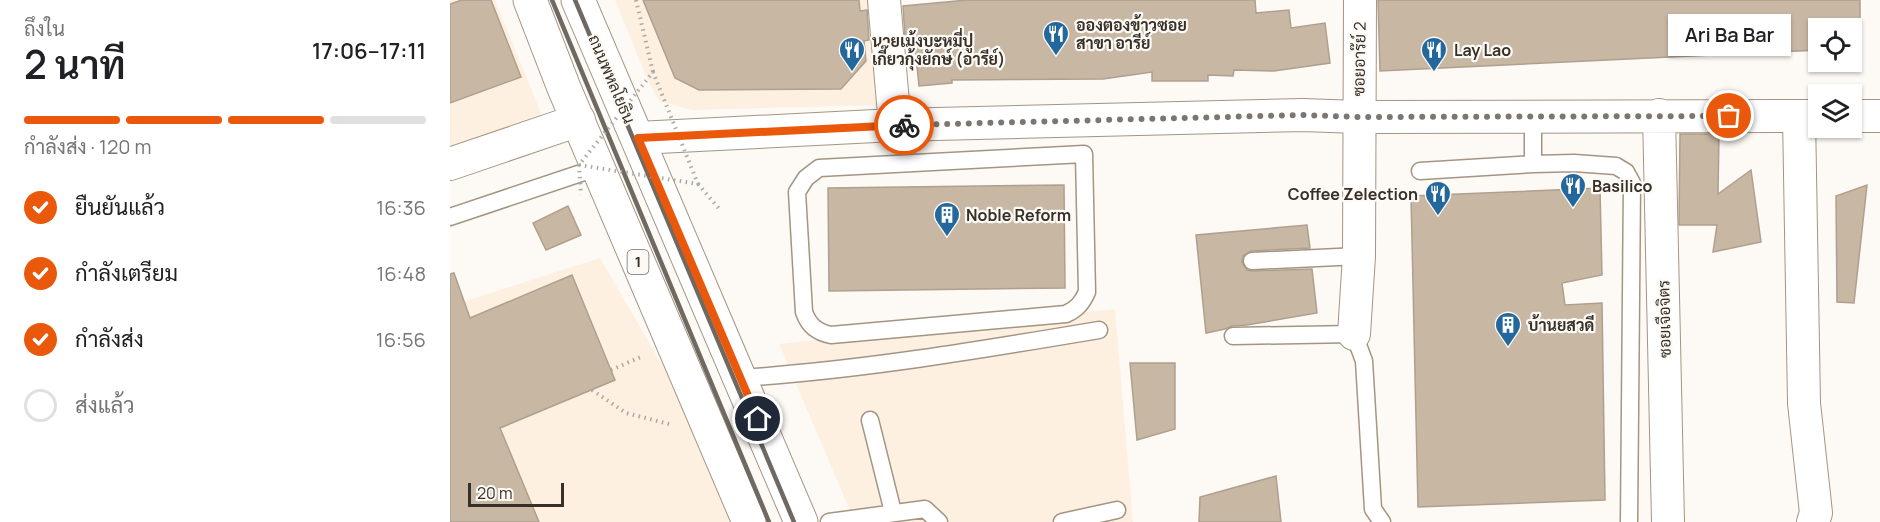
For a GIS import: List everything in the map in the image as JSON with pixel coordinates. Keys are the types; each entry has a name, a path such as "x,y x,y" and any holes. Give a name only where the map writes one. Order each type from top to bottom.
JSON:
{"main road":[{"name":"1","path":"530,0 579,120 589,166 695,398 744,520"},
{"name":"ถนนพหลโยธิน","path":"578,0 801,522"},
{"path":"579,120 638,138"}],"street":[{"path":"884,0 895,125"},
{"name":"ซอยอาร๊ย์ 2","path":"1354,334 1359,256 1360,0"},
{"path":"638,138 895,125 1084,137 1303,115 1358,117 1808,116 1804,403 1816,513 1813,522"},
{"name":"ซอยเจือจิตร","path":"1659,116 1668,522"},
{"path":"1862,116 1880,116"},
{"path":"450,164 579,120"}],"lane":[{"path":"1533,115 1533,164"},
{"path":"1084,137 1087,292 1079,306 1073,311 1054,315 831,335 821,333 807,320 804,312 797,192 812,172 819,168 1084,137"},
{"path":"1420,171 1533,164 1616,166 1626,172 1632,183 1629,522"},
{"path":"450,217 589,166"},
{"path":"1252,261 1359,256"},
{"path":"740,378 777,376 968,352 1099,330"},
{"path":"1233,336 1354,334 1364,361 1373,509 1382,522"},
{"path":"870,420 892,512"},
{"path":"829,522 925,509 939,522"},
{"path":"1062,522 1117,510"}],"path":[{"path":"636,0 653,72 698,184 722,211"},
{"path":"581,195 589,166 653,72"},
{"path":"589,166 698,184"},
{"path":"611,370 647,354"},
{"path":"592,390 626,413 676,426"}],"shaded area":[{"path":"450,0 495,0 554,145 450,178"},
{"path":"615,0 867,0 877,105 692,110 659,101 646,76"},
{"path":"600,258 690,413 734,522 450,522 450,306"},
{"path":"1115,309 1133,522 855,522 779,344"}],"building":[{"path":"462,0 491,0 521,77 450,103 450,4"},
{"path":"643,0 859,0 860,11 867,10 869,40 864,41 866,61 841,89 699,90 675,78"},
{"path":"967,0 1255,0 1256,13 1289,10 1291,28 1325,23 1330,63 1274,71 1234,70 1233,76 1208,75 1208,81 1152,81 1152,72 1103,79 952,80 952,83 919,86 914,36 905,37 903,6"},
{"path":"1378,0 1860,0 1860,18 1808,18 1808,50 1380,71"},
{"path":"1680,134 1719,134 1718,194 1751,170 1761,242 1713,252 1717,225 1679,225"},
{"name":"Noble Reform","path":"1064,185 1065,288 829,291 828,188"},
{"path":"1867,185 1854,303 1837,302 1836,196"},
{"name":"บ้านยสวดี","path":"1600,188 1602,275 1562,283 1565,305 1602,303 1605,500 1418,507 1411,196"},
{"path":"568,206 581,235 546,250 533,223"},
{"path":"1307,225 1310,248 1251,251 1243,256 1242,262 1247,270 1252,271 1312,269 1317,313 1232,326 1206,333 1196,235"},
{"path":"454,273 470,318 572,275 615,380 500,428 539,522 450,522 450,274"},
{"path":"1130,363 1175,363 1175,429 1137,440"},
{"path":"1276,476 1281,522 1199,522 1200,497"}],"railway":[{"path":"552,0 769,522"},
{"path":"575,0 794,522"}],"way so far":[{"path":"904,125 1303,115 1358,117 1729,116"}],"place":[{"name":"อองตองข้าวซอย สาขา อารีย์","path":"1056,57"},
{"name":"นายเม้งบะหมี่ปู เกี๊ยวกุ้งยักษ์ (อารีย์)","path":"852,73"},
{"name":"Lay Lao","path":"1434,73"},
{"name":"Ari Ba Bar","path":"1729,116"},
{"name":"Basilico","path":"1573,209"},
{"name":"Coffee Zelection","path":"1438,217"},
{"name":"Noble Reform","path":"947,238"},
{"name":"บ้านยสวดี","path":"1508,348"}],"route":[{"path":"758,419 638,138 904,125"}]}
